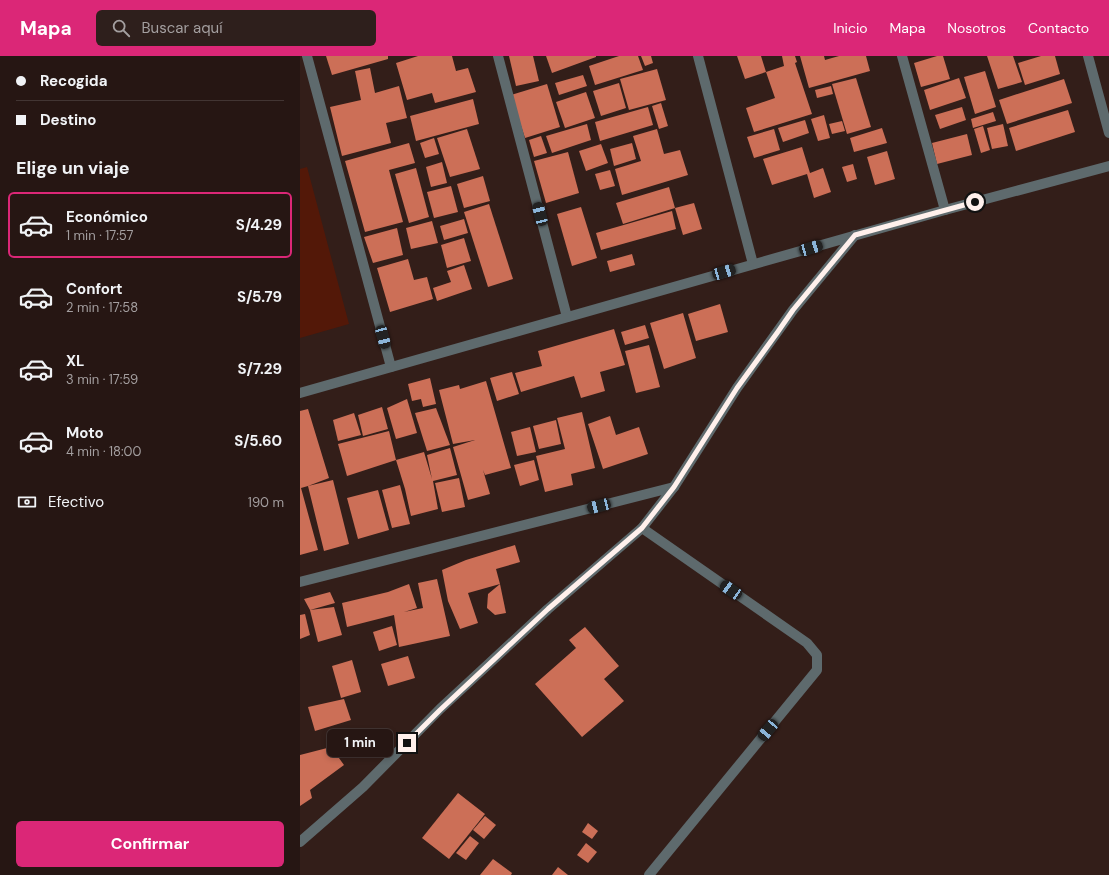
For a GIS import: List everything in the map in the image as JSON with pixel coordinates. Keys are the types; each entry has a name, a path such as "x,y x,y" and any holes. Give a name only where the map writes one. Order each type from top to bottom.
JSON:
{"street":[{"path":"307,56 391,367"},
{"path":"498,56 567,317"},
{"path":"698,56 753,264"},
{"path":"902,56 945,210"},
{"path":"1088,56 1109,133"},
{"path":"300,393 855,235 1109,166"},
{"path":"300,842 363,787 440,710 548,609 642,528 674,487 737,388 793,310 855,235"},
{"path":"300,582 674,487"},
{"path":"642,528 807,643 817,655 817,670 649,875"}],"shaded area":[{"path":"307,167 349,324 300,338 300,169"}],"building":[{"path":"326,56 388,56 388,59 332,75"},
{"path":"418,56 452,56 456,71 468,68 476,92 435,103 432,93 407,100 396,63"},
{"path":"509,56 533,56 539,81 516,86"},
{"path":"546,56 596,56 596,57 552,73"},
{"path":"619,56 638,56 643,70 595,85 589,66"},
{"path":"641,56 651,56 653,63 645,66"},
{"path":"737,56 761,56 766,72 745,79"},
{"path":"782,56 795,56 797,62 795,63 812,114 754,132 746,108 775,98 766,72 784,66"},
{"path":"800,56 824,56 825,60 839,56 866,56 870,71 809,88"},
{"path":"937,56 943,56 950,79 921,87 914,63"},
{"path":"987,56 1013,56 1022,82 998,89"},
{"path":"1041,56 1055,56 1060,74 1025,85 1018,63"},
{"path":"370,68 375,93 399,86 407,118 386,123 391,143 342,156 330,107 361,100 355,71"},
{"path":"657,69 666,100 629,110 620,79"},
{"path":"985,71 996,107 975,114 964,77"},
{"path":"583,75 587,86 559,95 555,83"},
{"path":"856,78 871,127 847,134 832,84"},
{"path":"959,78 966,98 930,110 924,90"},
{"path":"1064,79 1072,103 1007,124 999,100"},
{"path":"619,83 626,108 601,116 593,91"},
{"path":"547,84 560,127 525,138 511,95"},
{"path":"831,86 833,94 817,98 815,90"},
{"path":"586,92 595,118 565,128 556,102"},
{"path":"473,99 479,124 416,141 410,116"},
{"path":"661,103 668,126 659,129 652,106"},
{"path":"648,107 653,125 600,141 595,122"},
{"path":"962,107 966,120 940,129 935,115"},
{"path":"1068,110 1075,132 1016,151 1009,128"},
{"path":"993,112 996,121 973,128 971,119"},
{"path":"824,115 830,138 818,141 811,119"},
{"path":"805,120 809,133 783,142 778,128"},
{"path":"842,121 845,131 832,134 829,124"},
{"path":"587,124 591,140 552,153 546,136"},
{"path":"1003,124 1008,146 992,149 987,128"},
{"path":"983,126 990,150 981,153 974,129"},
{"path":"882,128 887,143 854,152 850,138"},
{"path":"467,129 480,169 450,177 437,138"},
{"path":"657,129 664,154 680,150 688,175 622,195 615,169 641,161 633,136"},
{"path":"774,129 780,150 754,158 747,137"},
{"path":"967,134 972,155 937,164 932,143"},
{"path":"541,136 547,153 534,157 529,140"},
{"path":"434,138 439,154 425,158 420,143"},
{"path":"409,143 415,163 389,170 403,222 365,232 345,161"},
{"path":"632,143 636,159 614,166 610,149"},
{"path":"601,144 608,163 586,171 579,151"},
{"path":"802,147 810,173 823,168 831,192 814,198 807,174 772,185 763,159"},
{"path":"887,151 895,179 875,185 867,157"},
{"path":"568,152 579,193 546,203 534,161"},
{"path":"442,162 447,183 431,187 426,167"},
{"path":"853,164 857,179 847,182 842,167"},
{"path":"416,168 429,217 409,223 395,174"},
{"path":"610,170 615,186 600,190 595,174"},
{"path":"483,176 490,201 464,208 457,184"},
{"path":"451,186 458,212 434,218 427,192"},
{"path":"669,187 675,208 623,224 616,203"},
{"path":"694,203 702,229 683,235 675,208"},
{"path":"489,204 513,279 488,287 464,212"},
{"path":"581,207 597,258 572,266 557,214"},
{"path":"672,211 676,229 601,250 596,233"},
{"path":"464,219 468,233 444,240 440,226"},
{"path":"432,221 438,243 411,249 406,228"},
{"path":"397,228 403,255 373,263 364,237"},
{"path":"464,238 471,261 447,268 441,245"},
{"path":"632,254 635,265 610,272 607,261"},
{"path":"408,259 414,280 427,277 433,299 390,312 377,268"},
{"path":"464,265 472,289 437,301 433,288 451,282 447,271"},
{"path":"720,304 728,332 696,341 688,314"},
{"path":"683,313 696,358 664,369 650,323"},
{"path":"645,325 649,338 625,345 621,332"},
{"path":"614,329 625,365 600,372 605,391 581,398 574,376 521,392 515,373 542,366 538,351"},
{"path":"649,345 660,387 636,393 625,351"},
{"path":"512,372 519,394 497,401 490,378"},
{"path":"430,378 436,404 423,407 421,399 412,401 408,384"},
{"path":"486,381 511,468 485,475 483,470 490,494 468,500 453,447 475,440 453,444 439,390 459,385 460,389"},
{"path":"407,399 417,433 396,439 387,408"},
{"path":"382,407 388,429 363,436 358,415"},
{"path":"436,408 450,445 427,451 415,413"},
{"path":"308,409 329,478 301,488 318,550 300,555 300,411"},
{"path":"582,412 595,468 571,474 573,485 545,492 536,456 565,449 557,418"},
{"path":"354,413 361,435 338,441 333,420"},
{"path":"610,416 616,435 639,427 648,454 603,469 588,424"},
{"path":"556,420 561,444 539,449 533,426"},
{"path":"530,427 536,452 517,456 511,432"},
{"path":"389,431 396,460 347,476 338,444"},
{"path":"450,448 457,475 433,481 438,509 411,516 396,460 424,452 432,479 427,455"},
{"path":"534,460 539,480 520,486 514,465"},
{"path":"459,478 465,507 442,512 435,483"},
{"path":"333,480 349,544 324,551 308,486"},
{"path":"400,485 410,524 392,528 382,490"},
{"path":"378,490 389,530 358,539 347,498"},
{"path":"515,545 520,562 496,569 500,584 468,593 478,623 460,629 448,601 442,570 466,560"},
{"path":"437,579 450,636 399,647 394,615 347,627 342,603 388,592 409,584 417,608 404,612 423,608 418,583"},
{"path":"500,584 506,613 495,615 487,608 488,594"},
{"path":"330,592 335,603 310,610 304,599"},
{"path":"334,607 342,635 318,642 310,610"},
{"path":"305,614 310,635 300,639 300,615"},
{"path":"392,626 397,645 379,651 373,632"},
{"path":"585,627 619,666 604,679 624,701 582,737 535,684 576,648 569,640"},
{"path":"408,656 415,678 388,686 381,664"},
{"path":"352,660 361,692 341,698 332,666"},
{"path":"344,699 351,720 315,731 308,707"},
{"path":"331,747 344,765 310,790 312,798 300,806 300,755"},
{"path":"458,793 485,814 449,859 422,838"},
{"path":"485,816 496,825 484,839 473,830"},
{"path":"588,823 598,831 592,839 582,832"},
{"path":"470,836 479,843 466,860 456,853"},
{"path":"586,843 597,852 588,863 577,855"},
{"path":"493,859 512,873 511,875 480,875"},
{"path":"558,867 568,875 552,875"}],"route":[{"path":"407,743 548,609 642,528 674,487 737,388 793,310 855,235 975,202"}]}
